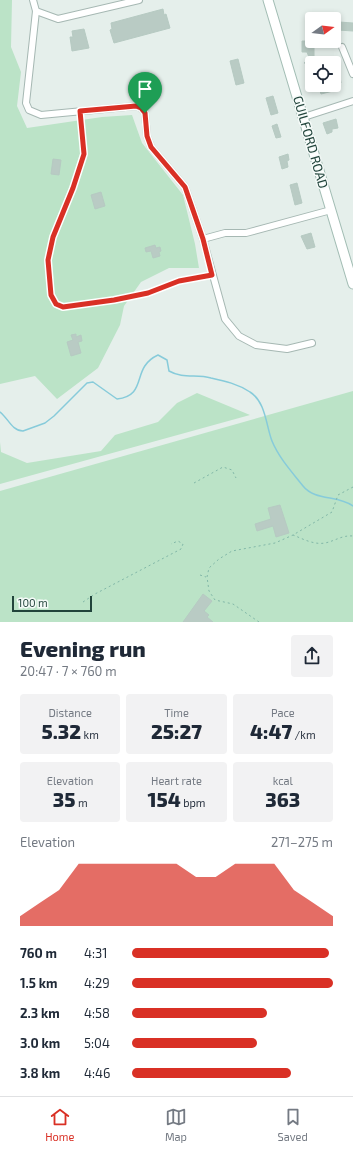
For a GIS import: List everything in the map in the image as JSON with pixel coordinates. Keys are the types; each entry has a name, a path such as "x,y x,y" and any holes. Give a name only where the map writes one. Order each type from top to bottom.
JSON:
{"street":[{"path":"33,0 36,11 26,103 29,110 41,115 136,106 141,108 145,113 147,136 151,147 185,187 203,239 225,319 239,336 256,345 287,349 312,343"},
{"path":"36,11 58,19 139,0"},
{"name":"GUILFORD ROAD","path":"268,0 304,116 353,284"},
{"path":"342,47 353,74"},
{"path":"304,116 353,101"},
{"path":"203,239 225,233 246,233 331,210"}],"lane":[{"path":"80,111 84,154 73,188 49,247 51,295 56,304 63,307 114,300 148,293 179,281 212,275"}],"path":[{"path":"194,483 223,467 232,470 236,478"},
{"path":"260,622 233,604 216,600 209,591 207,577 209,568 228,553 275,543 293,535 332,512 338,495 353,487"},
{"path":"293,535 315,543 324,543 342,536 353,536"},
{"path":"84,602 95,594 181,549 183,544 178,541 170,544"},
{"path":"200,575 207,577"}],"green space":[{"path":"0,0 12,0 11,47 21,72 17,106 27,128 102,117 132,115 142,143 183,195 195,244 199,268 169,268 141,282 124,306 120,325 98,368 57,399 35,376 0,384"},
{"path":"353,391 353,622 0,622 0,491"},
{"path":"197,393 250,415 0,484 0,442 1,452 27,463 101,451 115,435 158,422 177,403"}],"building":[{"path":"163,9 170,28 114,43 110,30 112,29 111,23"},
{"path":"341,22 353,23 353,31 341,30"},
{"path":"84,29 89,48 72,51 70,37 73,37 72,31"},
{"path":"302,41 305,41 305,48 314,48 314,56 308,56 307,52 302,52"},
{"path":"238,59 244,83 236,85 230,61"},
{"path":"273,96 278,113 271,115 266,98"},
{"path":"336,119 338,128 332,129 332,132 327,134 323,123"},
{"path":"277,124 281,137 276,138 272,126"},
{"path":"288,154 288,167 282,169 279,157"},
{"path":"53,159 61,160 59,175 51,174"},
{"path":"297,183 302,203 295,205 290,185"},
{"path":"101,192 105,206 95,209 91,195"},
{"path":"311,233 315,247 307,249 301,236"},
{"path":"155,245 156,248 160,247 161,251 159,252 160,256 153,258 151,251 146,252 145,248"},
{"path":"76,334 76,337 81,335 82,341 78,342 81,353 71,356 67,342 73,340 71,335"},
{"path":"280,505 289,533 276,537 273,526 257,531 255,524 271,519 268,508"},
{"path":"203,594 212,601 204,611 209,615 207,617 213,622 183,622"}],"waterway":[{"path":"0,412 13,427 23,431 45,423 87,383 93,382 117,399 127,396 137,387 144,367 150,360 158,355 167,360 169,371 184,376 205,377 221,380 250,392 255,396 262,408 272,441 278,453 303,486 314,494 341,500 353,506"}],"route":[{"path":"136,106 141,108 145,113 147,136 151,147 185,187 203,239 212,275 179,281 148,293 114,300 78,306 63,307 56,304 51,295 48,260 49,247 73,188 84,154 80,111 136,106"}]}
